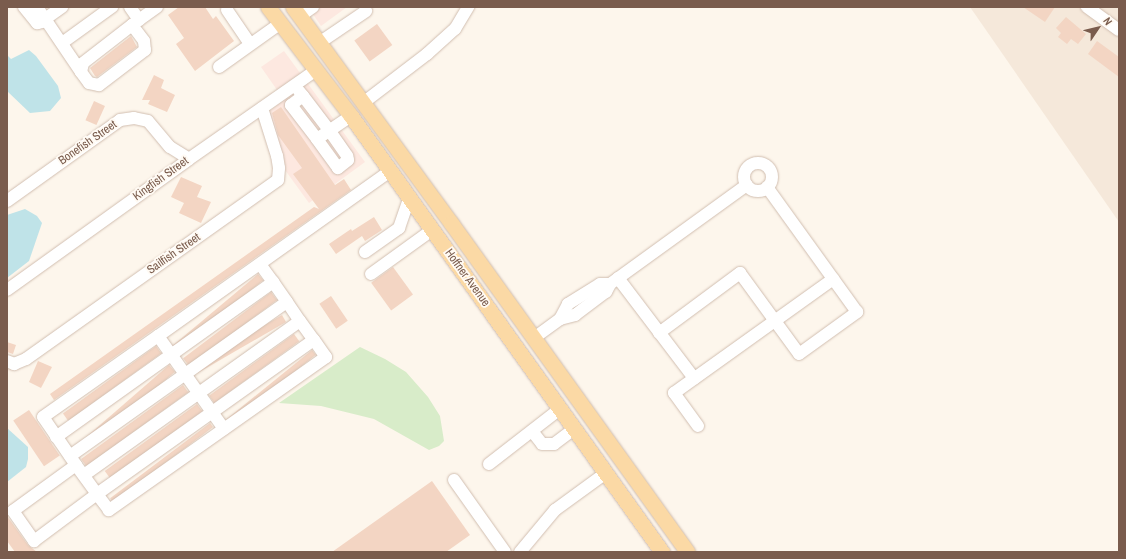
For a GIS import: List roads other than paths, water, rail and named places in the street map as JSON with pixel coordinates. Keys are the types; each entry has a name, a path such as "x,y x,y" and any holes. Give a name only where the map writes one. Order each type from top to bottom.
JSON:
{"main road":[{"name":"Hoffner Avenue","path":"268,7 351,116 662,552"},
{"name":"Hoffner Avenue","path":"297,12 534,338 687,552"},
{"path":"316,70 328,77 342,96 354,103 363,103"},
{"path":"351,116 367,120 416,186 432,197"},
{"path":"560,409 567,407 574,409 582,417 605,450 615,460 626,467"},
{"path":"606,473 622,478 631,486 678,552"}],"street":[{"path":"24,7 37,23 46,20 62,7"},
{"path":"37,7 62,43 82,67 89,83 99,85 145,50 144,41 130,7"},
{"path":"62,43 112,7"},
{"path":"82,67 157,7"},
{"path":"297,12 313,7"},
{"path":"363,103 427,54 455,29 468,7"},
{"path":"1088,7 1119,30"},
{"path":"227,10 250,44"},
{"path":"319,43 366,10"},
{"path":"219,67 280,23"},
{"name":"Kingfish Street","path":"7,290 316,70"},
{"path":"294,86 303,96 329,130 348,160 338,168 292,105 303,96"},
{"name":"Sailfish Street","path":"7,361 14,364 26,359 278,180 279,168 277,156 262,108"},
{"path":"317,139 351,116"},
{"name":"Bonefish Street","path":"7,201 120,120 134,118 148,121 170,147 189,159"},
{"path":"759,162 767,166 772,174 772,179 767,187 763,190 754,190 747,185 744,172 750,165 759,162"},
{"path":"260,264 326,357 109,510 42,417 390,171"},
{"path":"534,338 560,319 575,315 606,292 614,281 747,185"},
{"path":"660,332 740,273 799,354 857,312 767,187"},
{"path":"365,252 399,228 409,199"},
{"path":"371,274 432,230"},
{"path":"698,426 674,393 833,279"},
{"path":"614,281 660,332 694,378"},
{"path":"56,437 273,282"},
{"path":"287,302 185,374 73,460 13,511 21,523 34,540 314,340"},
{"path":"84,475 300,321"},
{"path":"158,336 224,429"},
{"path":"489,464 560,409"},
{"path":"532,430 542,444 554,444 574,428"},
{"path":"520,552 555,510 606,473"},
{"path":"454,480 506,552"}],"water":[{"path":"29,50 36,56 58,86 61,98 50,111 30,113 7,91 7,55 11,59"},
{"path":"25,209 37,216 42,223 29,261 7,278 7,215"},
{"path":"7,428 28,447 28,459 26,467 7,482"}]}
